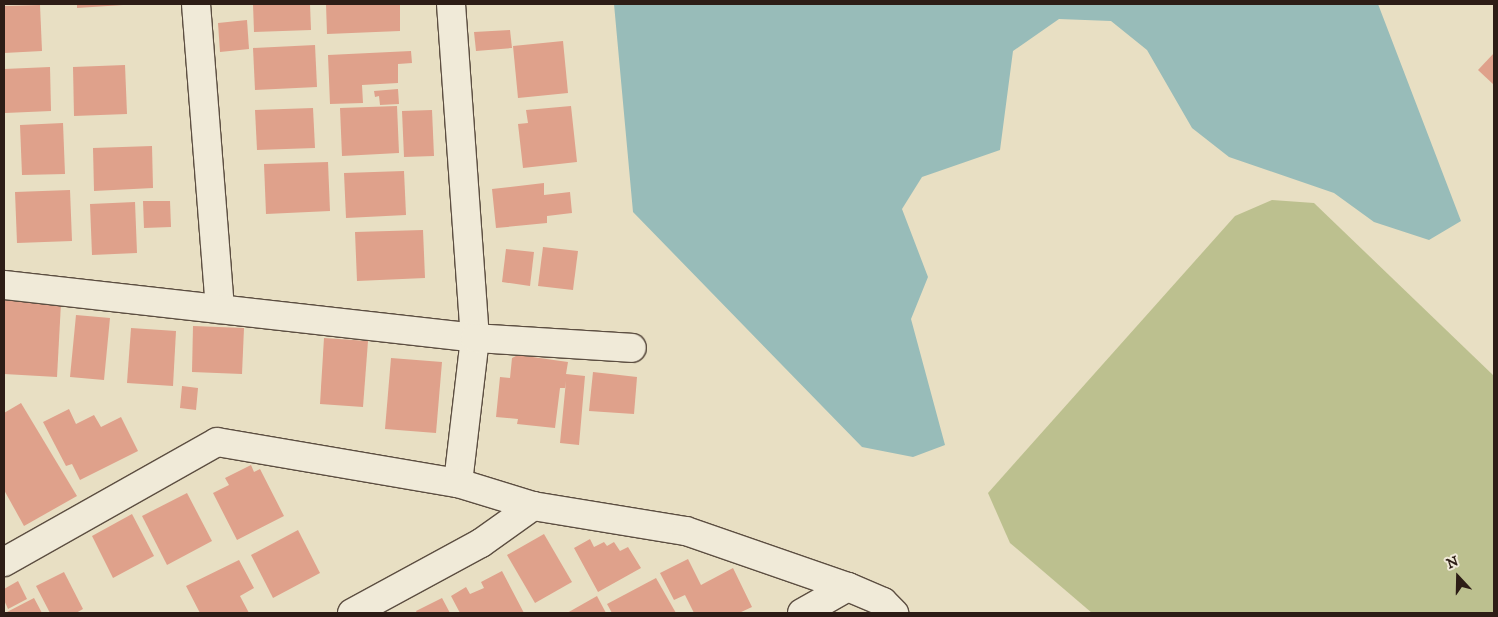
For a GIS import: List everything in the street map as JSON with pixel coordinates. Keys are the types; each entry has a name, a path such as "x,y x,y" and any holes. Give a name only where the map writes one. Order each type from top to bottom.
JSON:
{"street":[{"path":"196,4 220,309"},
{"path":"452,4 475,338 458,484"},
{"path":"4,284 475,338 632,348"},
{"path":"4,562 217,442 458,484 533,506 686,531 848,587 883,602 894,613"},
{"path":"352,613 481,543 533,506"},
{"path":"802,613 848,587"}],"green space":[{"path":"1272,200 1314,203 1494,376 1494,613 1092,613 1010,543 988,493 1235,216"}],"water":[{"path":"614,4 1378,4 1461,221 1429,240 1374,222 1334,193 1229,157 1192,128 1147,50 1111,21 1059,19 1013,51 1000,150 922,177 902,209 928,277 911,319 945,445 913,457 862,447 633,212"}],"building":[{"path":"77,4 123,4 123,5 77,8"},
{"path":"253,4 310,4 311,30 254,32"},
{"path":"326,4 400,4 400,31 327,34"},
{"path":"40,5 42,51 4,53 4,6"},
{"path":"247,20 249,49 220,52 218,23"},
{"path":"510,30 512,48 476,51 474,32"},
{"path":"563,41 568,93 518,98 513,46"},
{"path":"315,45 317,87 255,90 253,48"},
{"path":"411,51 412,63 398,64 398,83 362,85 363,103 330,104 328,55"},
{"path":"1494,53 1494,85 1478,70"},
{"path":"125,65 127,114 74,116 73,67"},
{"path":"50,67 51,111 5,113 4,69"},
{"path":"398,89 399,104 380,105 379,96 375,97 374,91"},
{"path":"397,106 399,153 342,156 340,108"},
{"path":"571,106 577,162 523,168 518,124 528,123 526,110"},
{"path":"313,108 315,148 257,150 255,110"},
{"path":"432,110 434,156 404,157 402,111"},
{"path":"63,123 65,174 22,175 20,125"},
{"path":"152,146 153,188 94,191 93,148"},
{"path":"328,162 330,211 266,214 264,164"},
{"path":"404,171 406,215 346,218 344,173"},
{"path":"544,183 544,195 570,192 572,213 547,216 547,223 496,228 492,189"},
{"path":"70,190 72,241 17,243 15,192"},
{"path":"143,201 170,201 171,227 144,228"},
{"path":"135,202 137,253 92,255 90,204"},
{"path":"423,230 425,278 357,281 355,232"},
{"path":"543,247 578,251 573,290 538,286"},
{"path":"506,249 534,252 530,286 502,282"},
{"path":"4,300 61,303 57,377 4,374"},
{"path":"76,315 110,318 104,380 70,377"},
{"path":"193,326 244,328 242,374 192,372"},
{"path":"131,328 176,331 173,386 127,383"},
{"path":"324,338 368,341 363,407 320,404"},
{"path":"518,355 568,362 566,374 585,376 579,445 560,443 566,381 565,388 560,388 555,428 517,424 518,419 496,417 500,377 510,378 512,358"},
{"path":"391,358 442,362 436,433 385,429"},
{"path":"593,372 637,377 634,414 589,411"},
{"path":"182,386 198,388 196,410 180,408"},
{"path":"21,403 77,496 24,526 4,490 4,413"},
{"path":"69,409 76,424 94,415 101,427 121,417 138,451 80,480 72,464 66,466 43,422"},
{"path":"251,465 254,472 260,469 284,516 237,540 213,493 229,485 225,478"},
{"path":"187,493 212,541 167,565 142,516"},
{"path":"132,514 154,556 113,578 92,536"},
{"path":"298,530 320,573 273,598 251,555"},
{"path":"544,534 572,582 535,603 507,555"},
{"path":"590,539 594,547 604,542 607,546 614,542 620,551 628,547 641,568 598,592 574,548"},
{"path":"688,559 701,585 733,568 752,607 739,613 694,613 685,595 674,600 660,573"},
{"path":"239,560 254,588 240,596 249,613 200,613 186,586"},
{"path":"502,571 524,613 460,613 451,596 466,587 470,594 484,588 481,582"},
{"path":"64,572 83,609 76,613 50,613 36,586"},
{"path":"656,578 676,613 612,613 607,604"},
{"path":"18,581 27,599 8,609 4,600 4,589"},
{"path":"597,596 606,613 567,613"},
{"path":"34,598 42,613 5,613"},
{"path":"442,598 450,613 417,613 416,611"}]}
